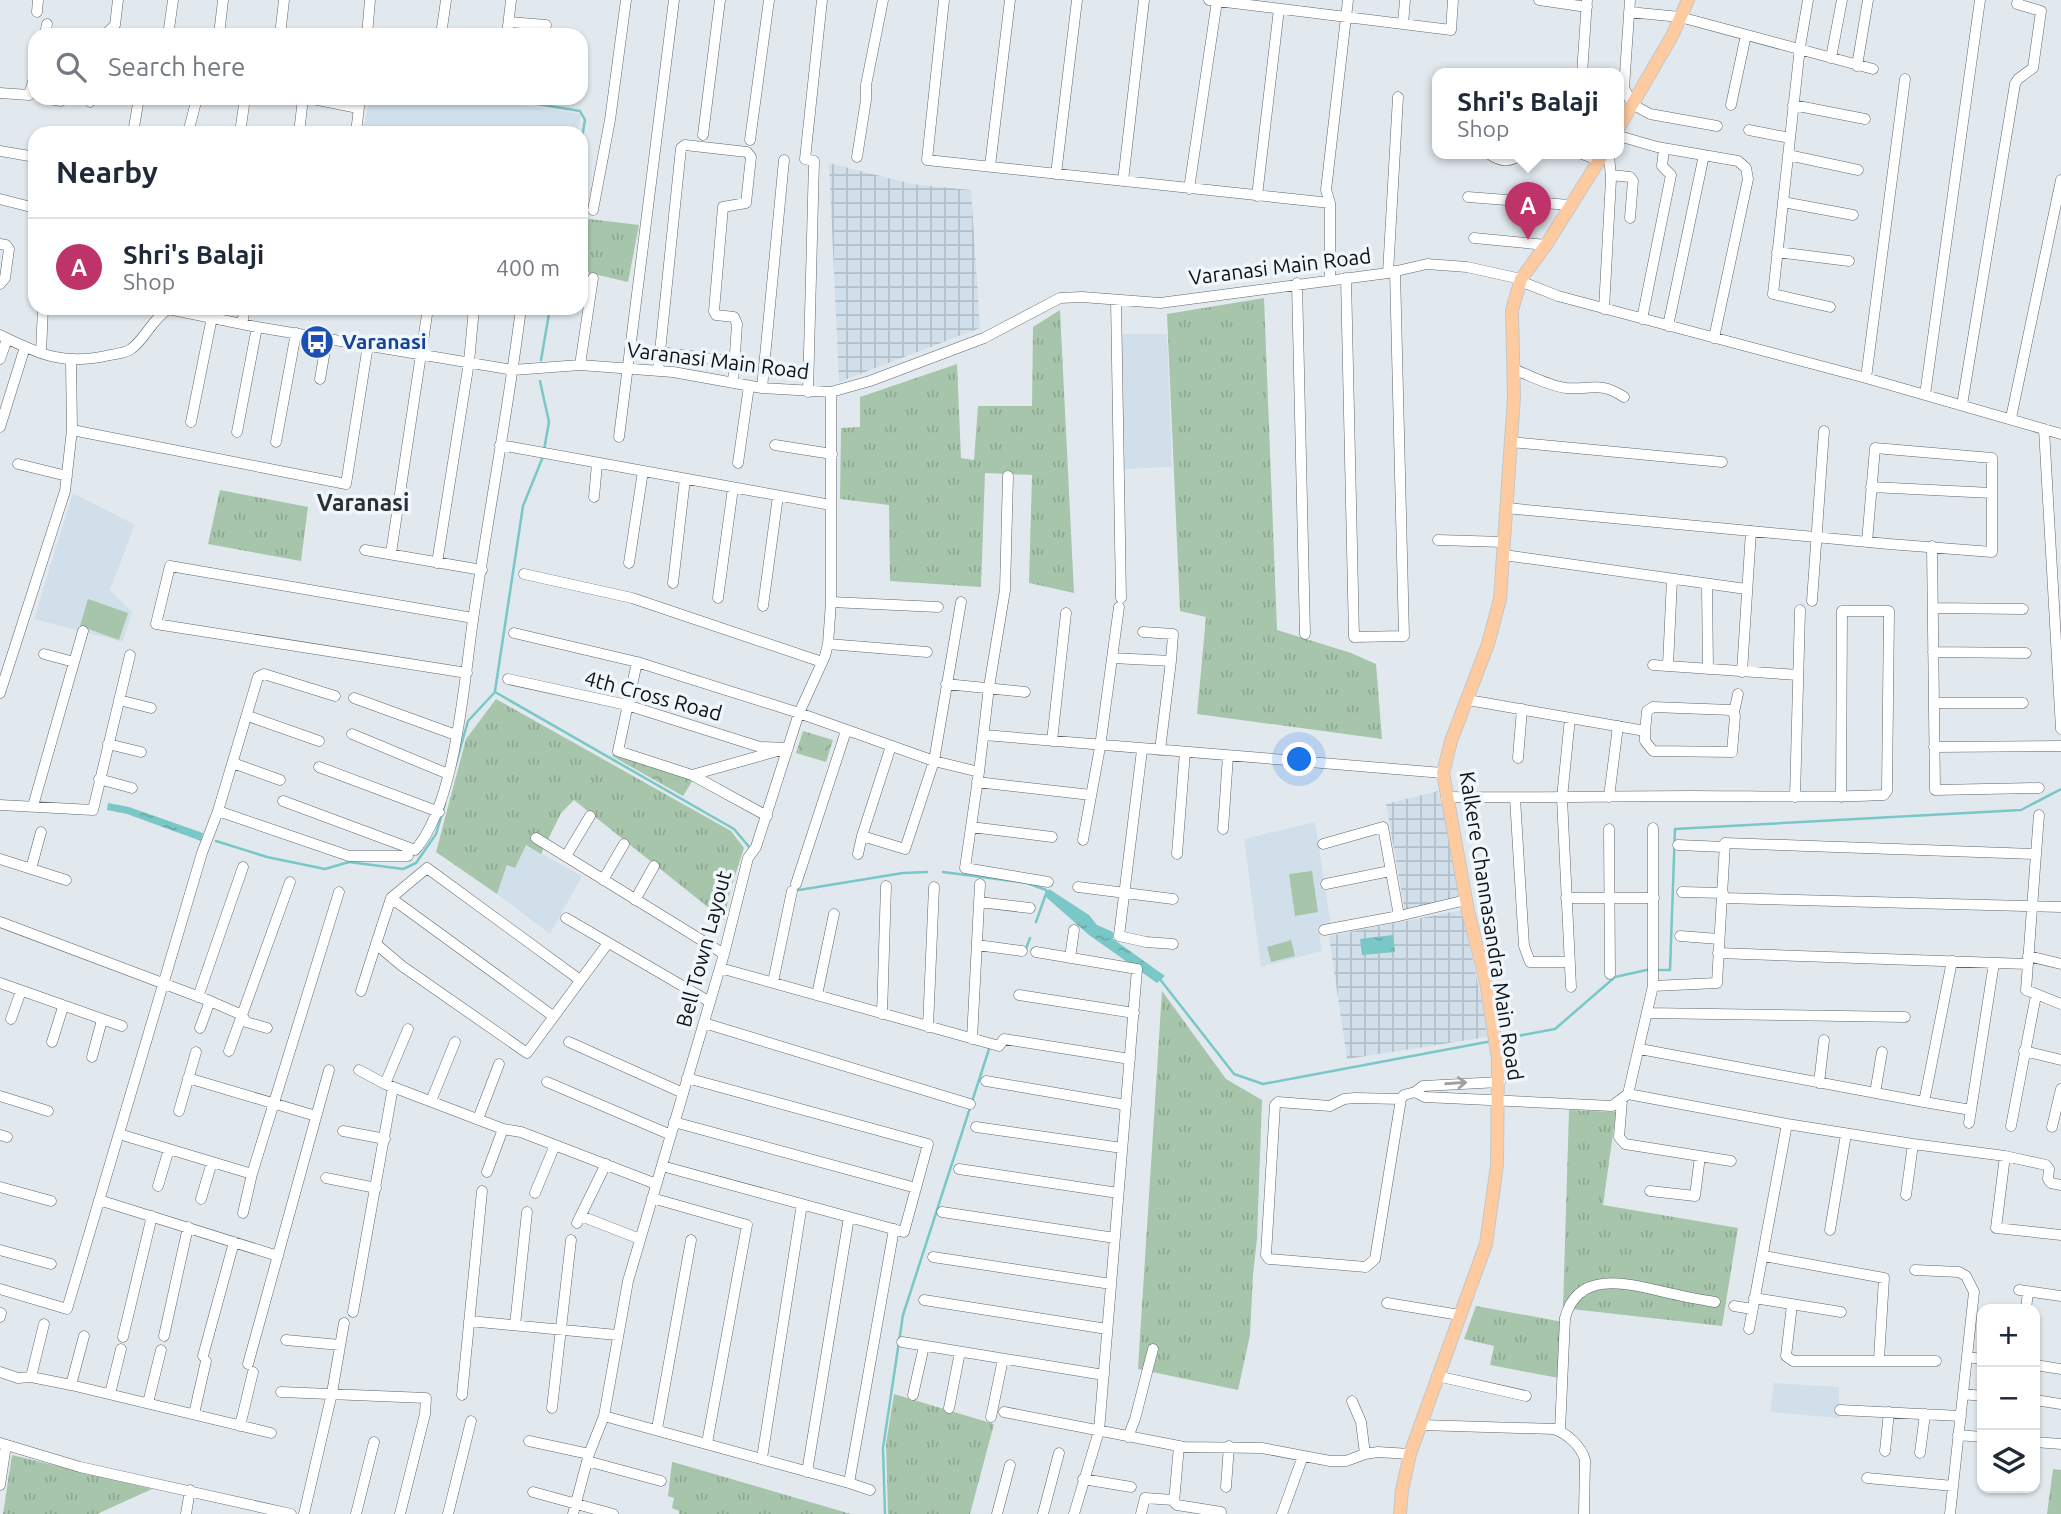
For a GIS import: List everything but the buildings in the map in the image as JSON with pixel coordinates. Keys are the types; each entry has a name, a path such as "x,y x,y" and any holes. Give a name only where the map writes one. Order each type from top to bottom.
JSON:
{"main road":[{"path":"1624,118 1672,36 1688,0"},
{"name":"Kalkere Channasandra Main Road","path":"1400,1514 1410,1454 1486,1244 1497,1165 1499,1059 1443,773 1451,741 1488,645 1500,599 1511,442 1512,310 1521,280 1602,159"}],"street":[{"path":"37,12 38,0"},
{"path":"112,28 115,25 118,0"},
{"path":"169,28 173,0"},
{"path":"220,28 223,0"},
{"path":"281,28 285,0"},
{"path":"367,28 370,0"},
{"path":"442,28 446,0"},
{"path":"508,28 511,0"},
{"path":"593,210 610,120 626,0"},
{"path":"619,437 674,0"},
{"path":"703,135 720,0"},
{"path":"750,140 769,0"},
{"path":"808,392 814,161 805,159 822,0"},
{"path":"857,157 866,85 883,0"},
{"path":"944,0 927,160 1330,203"},
{"path":"990,166 1010,0"},
{"path":"1056,174 1077,0"},
{"path":"1123,181 1144,0"},
{"path":"1209,0 1246,2 1279,9 1294,5 1347,17 1451,30 1453,0"},
{"path":"1330,279 1330,203 1326,190 1348,0"},
{"path":"1403,24 1405,0"},
{"path":"1539,0 1587,4 1582,68"},
{"path":"1630,0 1624,88 1632,104 1650,114 1717,126"},
{"path":"1808,0 1793,105 1773,294 1830,307"},
{"path":"1831,58 1842,0"},
{"path":"1857,66 1868,0"},
{"path":"1925,395 1980,0"},
{"path":"1962,405 2015,84 2033,68 2037,43 2041,10 2017,4 2018,0"},
{"path":"1189,189 1217,1"},
{"path":"1257,195 1279,9"},
{"path":"1629,12 1680,17 1800,47 1873,69"},
{"path":"509,22 546,25"},
{"path":"1731,105 1746,35"},
{"path":"1866,378 1905,79"},
{"path":"0,93 28,96"},
{"path":"1346,278 1354,636 1405,636 1391,272 1398,97"},
{"path":"133,126 138,105"},
{"path":"190,126 195,105"},
{"path":"241,126 244,105"},
{"path":"300,126 304,105"},
{"path":"357,126 359,105"},
{"path":"1793,105 1866,119"},
{"path":"1749,130 1790,138"},
{"path":"1624,137 1664,149 1738,161 1748,172 1714,338"},
{"path":"658,371 681,148 685,145 747,152 751,157 746,203 723,208 714,312 716,315 734,317 737,324 733,383"},
{"path":"1642,318 1671,175 1662,166 1664,149"},
{"path":"0,151 28,156"},
{"path":"1668,326 1704,155"},
{"path":"1788,155 1858,170"},
{"path":"1604,309 1611,175 1605,159"},
{"path":"762,388 784,160"},
{"path":"1611,175 1630,177 1633,181 1630,218"},
{"path":"2011,418 2061,180"},
{"path":"1468,197 1570,205"},
{"path":"0,199 28,206"},
{"path":"1783,202 1853,215"},
{"path":"1474,238 1546,246"},
{"path":"0,244 9,249 5,278 0,284"},
{"path":"1777,252 1849,261"},
{"name":"Varanasi Main Road","path":"201,315 296,334 513,370 580,365 658,371 762,388 831,392 984,338 1060,298 1160,303 1391,272 1427,264 1467,267 1521,280 1558,296 2061,433"},
{"path":"588,311 593,278"},
{"path":"1297,284 1305,634"},
{"path":"1083,840 1100,747 1120,602 1116,300"},
{"path":"41,353 43,315"},
{"name":"Varanasi Main Road","path":"3,337 41,353 71,361 99,358 130,350 159,315"},
{"path":"242,324 244,315"},
{"path":"391,554 427,315"},
{"path":"437,563 469,362 473,315"},
{"path":"283,801 415,850 439,811 467,673 520,315"},
{"path":"580,365 587,315"},
{"path":"191,422 212,317"},
{"path":"237,432 257,327"},
{"path":"276,442 296,334"},
{"path":"0,359 3,337"},
{"path":"320,379 327,338"},
{"path":"72,430 346,484 368,345"},
{"path":"0,427 24,347"},
{"path":"660,352 734,362"},
{"path":"0,693 65,491 72,430 71,361"},
{"path":"1513,369 1566,388 1589,385 1612,389 1625,397"},
{"path":"738,463 749,386"},
{"name":"Bell Town Layout","path":"574,1509 588,1458 604,1416 628,1281 724,954 748,858 756,847 799,713 828,644 831,603 831,392"},
{"path":"2044,429 2061,729"},
{"path":"1812,601 1824,431"},
{"path":"1511,442 1722,462"},
{"path":"500,445 831,505"},
{"path":"775,445 832,454"},
{"path":"1506,508 1867,542 1992,552 1993,462 1989,457 1878,446 1874,450 1867,542"},
{"path":"19,464 67,476"},
{"path":"594,497 597,464"},
{"path":"629,563 643,471"},
{"path":"1007,476 1005,590 965,868 1048,882"},
{"path":"673,583 685,480"},
{"path":"718,597 733,488"},
{"path":"1871,488 1992,493"},
{"path":"763,606 778,496"},
{"path":"1742,673 1751,531"},
{"path":"1438,540 1504,548 1707,585 1746,589"},
{"path":"1932,546 1934,790 2039,788"},
{"path":"365,550 482,570"},
{"path":"467,673 156,624 170,566 474,618"},
{"path":"524,574 632,598 822,662"},
{"path":"1668,665 1672,579"},
{"path":"1707,585 1708,669"},
{"path":"862,836 905,849 934,761 961,602"},
{"path":"831,603 938,607"},
{"path":"1933,608 2023,609"},
{"path":"1795,797 1800,610"},
{"path":"1446,797 1562,799 1842,797 1884,795 1887,791 1889,611 1842,611 1842,797"},
{"path":"1052,741 1066,613"},
{"path":"33,806 83,631"},
{"path":"1143,632 1173,634 1160,750"},
{"path":"514,633 637,662 799,713 978,777 1091,795"},
{"path":"828,644 927,652"},
{"path":"1933,652 2026,653"},
{"path":"44,654 74,662"},
{"path":"0,805 93,810 130,655"},
{"path":"1112,658 1171,661"},
{"path":"637,662 618,751 692,775 767,816"},
{"path":"1653,665 1798,675"},
{"path":"0,1289 67,1309 202,853 218,811 260,674 335,696"},
{"name":"4th Cross Road","path":"508,679 627,705 760,747 788,748"},
{"path":"946,684 1025,692"},
{"path":"1734,712 1649,707 1645,741 1653,751 1731,752 1734,749 1734,712 1738,694"},
{"path":"354,698 456,735"},
{"path":"1468,699 1645,731"},
{"path":"119,700 150,708"},
{"path":"1934,703 2023,703"},
{"path":"1518,758 1522,709"},
{"path":"248,716 319,741"},
{"path":"1570,718 1562,799 1571,987"},
{"path":"1609,797 1618,726"},
{"path":"773,982 794,888 846,730"},
{"path":"352,734 448,774"},
{"path":"984,735 1100,747 1443,773"},
{"path":"108,744 141,752"},
{"path":"858,854 891,746"},
{"path":"1934,747 2061,746"},
{"path":"692,775 788,748"},
{"path":"1142,750 1119,936 1173,944"},
{"path":"1177,854 1185,752"},
{"path":"1223,829 1228,755"},
{"path":"233,763 280,780"},
{"path":"319,766 439,811"},
{"path":"99,779 132,788"},
{"path":"1515,797 1524,946 1530,962 1569,961"},
{"path":"218,811 349,856 408,856"},
{"path":"2039,815 2026,990 2061,1004"},
{"path":"566,856 590,816"},
{"path":"971,827 1052,837"},
{"path":"1323,844 1383,827 1399,916"},
{"path":"1653,828 1653,986 1640,1049 1625,1097 1619,1137 1625,1144 1731,1161"},
{"path":"1609,829 1610,975"},
{"path":"31,869 41,832"},
{"path":"536,838 724,954"},
{"path":"1653,986 1717,983 1726,843 2036,854"},
{"path":"603,880 624,844"},
{"path":"1678,845 1724,847"},
{"path":"0,859 66,880"},
{"path":"635,900 654,866"},
{"path":"198,997 243,867"},
{"path":"361,991 391,898 427,868 580,981"},
{"path":"1326,884 1390,871"},
{"path":"229,1051 290,882"},
{"path":"972,1040 980,884"},
{"path":"882,1014 886,886"},
{"path":"928,1027 934,887"},
{"path":"1078,887 1173,899"},
{"path":"243,1213 252,1174 338,892"},
{"path":"1682,892 1723,896 2061,907"},
{"path":"391,898 553,1016"},
{"path":"1566,898 1654,898"},
{"path":"1324,930 1466,901"},
{"path":"979,902 1030,908"},
{"path":"817,995 834,914"},
{"path":"566,918 710,1002"},
{"path":"0,922 210,1001 242,1015 246,1022 267,1028"},
{"path":"1070,958 1073,930"},
{"path":"1680,936 1719,939"},
{"path":"376,944 402,966 527,1053 608,943"},
{"path":"977,945 1022,951"},
{"path":"1036,952 1137,969 1099,1431 1074,1514"},
{"path":"1718,953 1994,963 2027,960 2061,964"},
{"path":"1924,1102 1952,961"},
{"path":"1969,1123 1994,963"},
{"path":"720,968 972,1040 995,1045 1004,1039 1130,1059"},
{"path":"0,984 122,1026"},
{"path":"11,1020 21,991"},
{"path":"1019,995 1133,1013"},
{"path":"2011,1126 2036,995"},
{"path":"200,1028 210,1001"},
{"path":"52,1042 63,1007"},
{"path":"1647,1013 1905,1017"},
{"path":"92,1058 102,1020"},
{"path":"704,1023 970,1104"},
{"path":"353,1312 385,1139 389,1085 408,1030"},
{"path":"1819,1083 1824,1040"},
{"path":"431,1101 455,1042"},
{"path":"569,1042 683,1093"},
{"path":"1640,1049 1971,1110"},
{"path":"2024,1051 2061,1060"},
{"path":"179,1111 196,1052"},
{"path":"1875,1093 1882,1052"},
{"path":"478,1119 499,1064"},
{"path":"240,1426 278,1256 329,1070"},
{"path":"359,1070 389,1085 503,1129 522,1132 656,1184"},
{"path":"188,1078 316,1116"},
{"path":"662,1166 904,1232 928,1144 687,1078"},
{"path":"986,1081 1126,1105"},
{"path":"547,1082 671,1135"},
{"path":"1401,1099 1355,1098 1330,1105 1278,1102 1275,1105 1266,1255 1269,1259 1366,1267 1371,1264 1375,1259 1401,1099 1423,1086 1500,1082"},
{"path":"2052,1127 2061,1089"},
{"path":"1415,1092 1425,1097 1612,1106 1625,1097 1846,1134 2005,1156 2046,1165 2049,1169 2048,1179 2061,1185"},
{"path":"0,1096 48,1111"},
{"path":"674,1122 916,1188"},
{"path":"1749,1329 1787,1124"},
{"path":"976,1127 1122,1148"},
{"path":"487,1172 503,1129"},
{"path":"343,1131 385,1139"},
{"path":"119,1134 252,1174"},
{"path":"1830,1230 1846,1134"},
{"path":"535,1193 555,1144"},
{"path":"1906,1195 1913,1144"},
{"path":"159,1186 169,1149"},
{"path":"1650,1191 1695,1196 1700,1156"},
{"path":"2005,1156 1996,1228 2061,1235"},
{"path":"201,1199 212,1162"},
{"path":"606,1164 579,1220 640,1239"},
{"path":"959,1169 1118,1193"},
{"path":"326,1178 376,1188"},
{"path":"0,1187 51,1201"},
{"path":"462,1395 482,1191"},
{"path":"652,1198 747,1225 707,1443"},
{"path":"99,1200 278,1256"},
{"path":"762,1458 802,1204"},
{"path":"515,1325 527,1212"},
{"path":"942,1212 1115,1238"},
{"path":"123,1337 152,1216"},
{"path":"807,1472 849,1217"},
{"path":"164,1336 188,1227"},
{"path":"849,1483 894,1229"},
{"path":"552,1408 570,1240"},
{"path":"657,1429 691,1240"},
{"path":"194,1414 204,1358 234,1242"},
{"path":"0,1250 51,1264"},
{"path":"933,1256 1111,1284"},
{"path":"1763,1256 1884,1278 1879,1359"},
{"path":"1915,1270 1959,1272 1966,1276 1974,1292 1950,1514"},
{"path":"1560,1431 1565,1318 1569,1304 1578,1294 1609,1282 1633,1284 1715,1302"},
{"path":"2025,1304 2024,1291 2061,1296"},
{"path":"924,1300 1107,1329"},
{"path":"1387,1303 1460,1315"},
{"path":"1792,1305 1786,1356 1793,1361 1936,1361"},
{"path":"1734,1306 1792,1305 1840,1312"},
{"path":"469,1321 617,1335"},
{"path":"304,1514 332,1393 344,1323"},
{"path":"31,1377 44,1324"},
{"path":"71,1385 83,1336"},
{"path":"286,1340 340,1345"},
{"path":"902,1342 1104,1375"},
{"path":"913,1395 924,1346"},
{"path":"110,1394 121,1349"},
{"path":"1128,1437 1136,1419 1153,1349"},
{"path":"148,1403 161,1350"},
{"path":"948,1408 960,1352"},
{"path":"1967,1357 1977,1358"},
{"path":"991,1417 1003,1359"},
{"path":"2040,1367 2061,1369"},
{"path":"0,1372 18,1378 31,1377 71,1385 271,1433"},
{"path":"1437,1376 1526,1396"},
{"path":"281,1392 426,1398 425,1414 400,1514"},
{"path":"1963,1394 1977,1395"},
{"path":"1352,1401 1361,1423 1365,1454"},
{"path":"2040,1401 2061,1404"},
{"path":"1840,1410 1961,1416"},
{"path":"1004,1412 1179,1446 1262,1448 1330,1461 1346,1461 1365,1454 1410,1454"},
{"path":"1885,1451 1889,1412"},
{"path":"1920,1452 1925,1414"},
{"path":"604,1416 870,1490"},
{"path":"448,1514 471,1421"},
{"path":"1421,1425 1560,1431 1583,1453 1584,1514"},
{"path":"1958,1435 1977,1437"},
{"path":"529,1441 661,1481"},
{"path":"356,1514 374,1442"},
{"path":"2040,1442 2061,1444"},
{"path":"0,1485 3,1444 80,1467 285,1513"},
{"path":"1179,1446 1173,1500 1177,1505 1221,1512"},
{"path":"1226,1487 1229,1446"},
{"path":"1043,1514 1059,1453"},
{"path":"1282,1514 1303,1456"},
{"path":"997,1514 1010,1465"},
{"path":"1867,1478 1953,1486"},
{"path":"1083,1479 1131,1487"},
{"path":"186,1514 190,1490"},
{"path":"533,1492 574,1509 613,1514"},
{"path":"1141,1514 1145,1498 1173,1500"}],"shaded area":[{"path":"368,105 520,105 581,114 578,126 364,126"},
{"path":"829,163 912,184 971,190 980,328 839,382"},
{"path":"1117,334 1167,334 1172,467 1122,469"},
{"path":"73,493 135,525 110,590 132,612 123,642 34,619"},
{"path":"1438,791 1464,899 1405,911 1386,804"},
{"path":"1315,822 1331,926 1318,927 1322,951 1261,967 1244,839"},
{"path":"526,845 582,876 550,934 497,894 508,864"},
{"path":"1462,910 1487,1037 1347,1059 1329,936"},
{"path":"1774,1383 1839,1387 1839,1418 1770,1412"}],"green space":[{"path":"588,219 639,225 628,282 588,273"},
{"path":"1264,298 1277,630 1351,653 1376,664 1382,739 1197,714 1206,617 1180,611 1167,314"},
{"path":"1060,310 1074,593 1029,583 1032,475 985,473 981,587 890,581 889,505 840,499 841,428 860,427 860,397 957,364 961,458 974,460 978,406 1032,406 1033,327"},
{"path":"220,490 308,507 301,561 208,544"},
{"path":"88,599 128,613 119,640 80,626"},
{"path":"496,699 731,831 744,848 724,920 574,800 561,813 541,854 526,845 515,868 507,865 497,894 436,852 466,739"},
{"path":"803,731 833,740 826,762 796,753"},
{"path":"613,754 693,780 683,796 612,756"},
{"path":"1312,871 1318,912 1295,916 1289,874"},
{"path":"1291,940 1295,956 1271,962 1267,947"},
{"path":"1162,991 1226,1079 1262,1100 1250,1335 1238,1390 1138,1369"},
{"path":"1569,1110 1616,1112 1603,1205 1738,1228 1722,1326 1563,1308"},
{"path":"1476,1306 1563,1322 1559,1378 1490,1365 1494,1346 1464,1339"},
{"path":"894,1394 994,1424 970,1514 888,1514 886,1444"},
{"path":"12,1455 152,1489 97,1514 3,1514"},
{"path":"672,1462 851,1514 679,1514 679,1511 672,1508 674,1498 668,1496"},
{"path":"2053,1469 2061,1470 2061,1514 2047,1514"}],"water":[{"path":"108,803 129,807 203,833 201,841 127,814 107,810"},
{"path":"1049,889 1089,915 1097,925 1113,932 1113,939 1165,976 1157,983 1089,935 1046,897"},
{"path":"1393,935 1395,952 1362,955 1360,939"}],"waterway":[{"path":"543,105 580,111 585,120 584,126"},
{"path":"541,360 549,315"},
{"path":"540,381 549,422 544,450"},
{"path":"495,691 523,506 542,459"},
{"path":"455,767 468,721 495,692 734,829 750,848"},
{"path":"1658,970 1670,970 1675,829 2021,810 2061,789"},
{"path":"216,841 267,857 325,869 349,862 403,869 416,863 436,834 445,804"},
{"path":"799,890 903,873 927,872"},
{"path":"943,872 1027,883 1046,890"},
{"path":"1036,922 1047,891"},
{"path":"1025,951 1030,938"},
{"path":"1501,1039 1555,1029 1615,977 1651,969"},
{"path":"1159,978 1234,1074 1263,1084 1492,1041"},
{"path":"885,1514 883,1448 903,1315 990,1046"}],"place":[{"name":"Shri's Balaji","path":"1528,240"},
{"name":"Varanasi","path":"317,342"}],"district":[{"name":"Varanasi","path":"363,503"}]}
